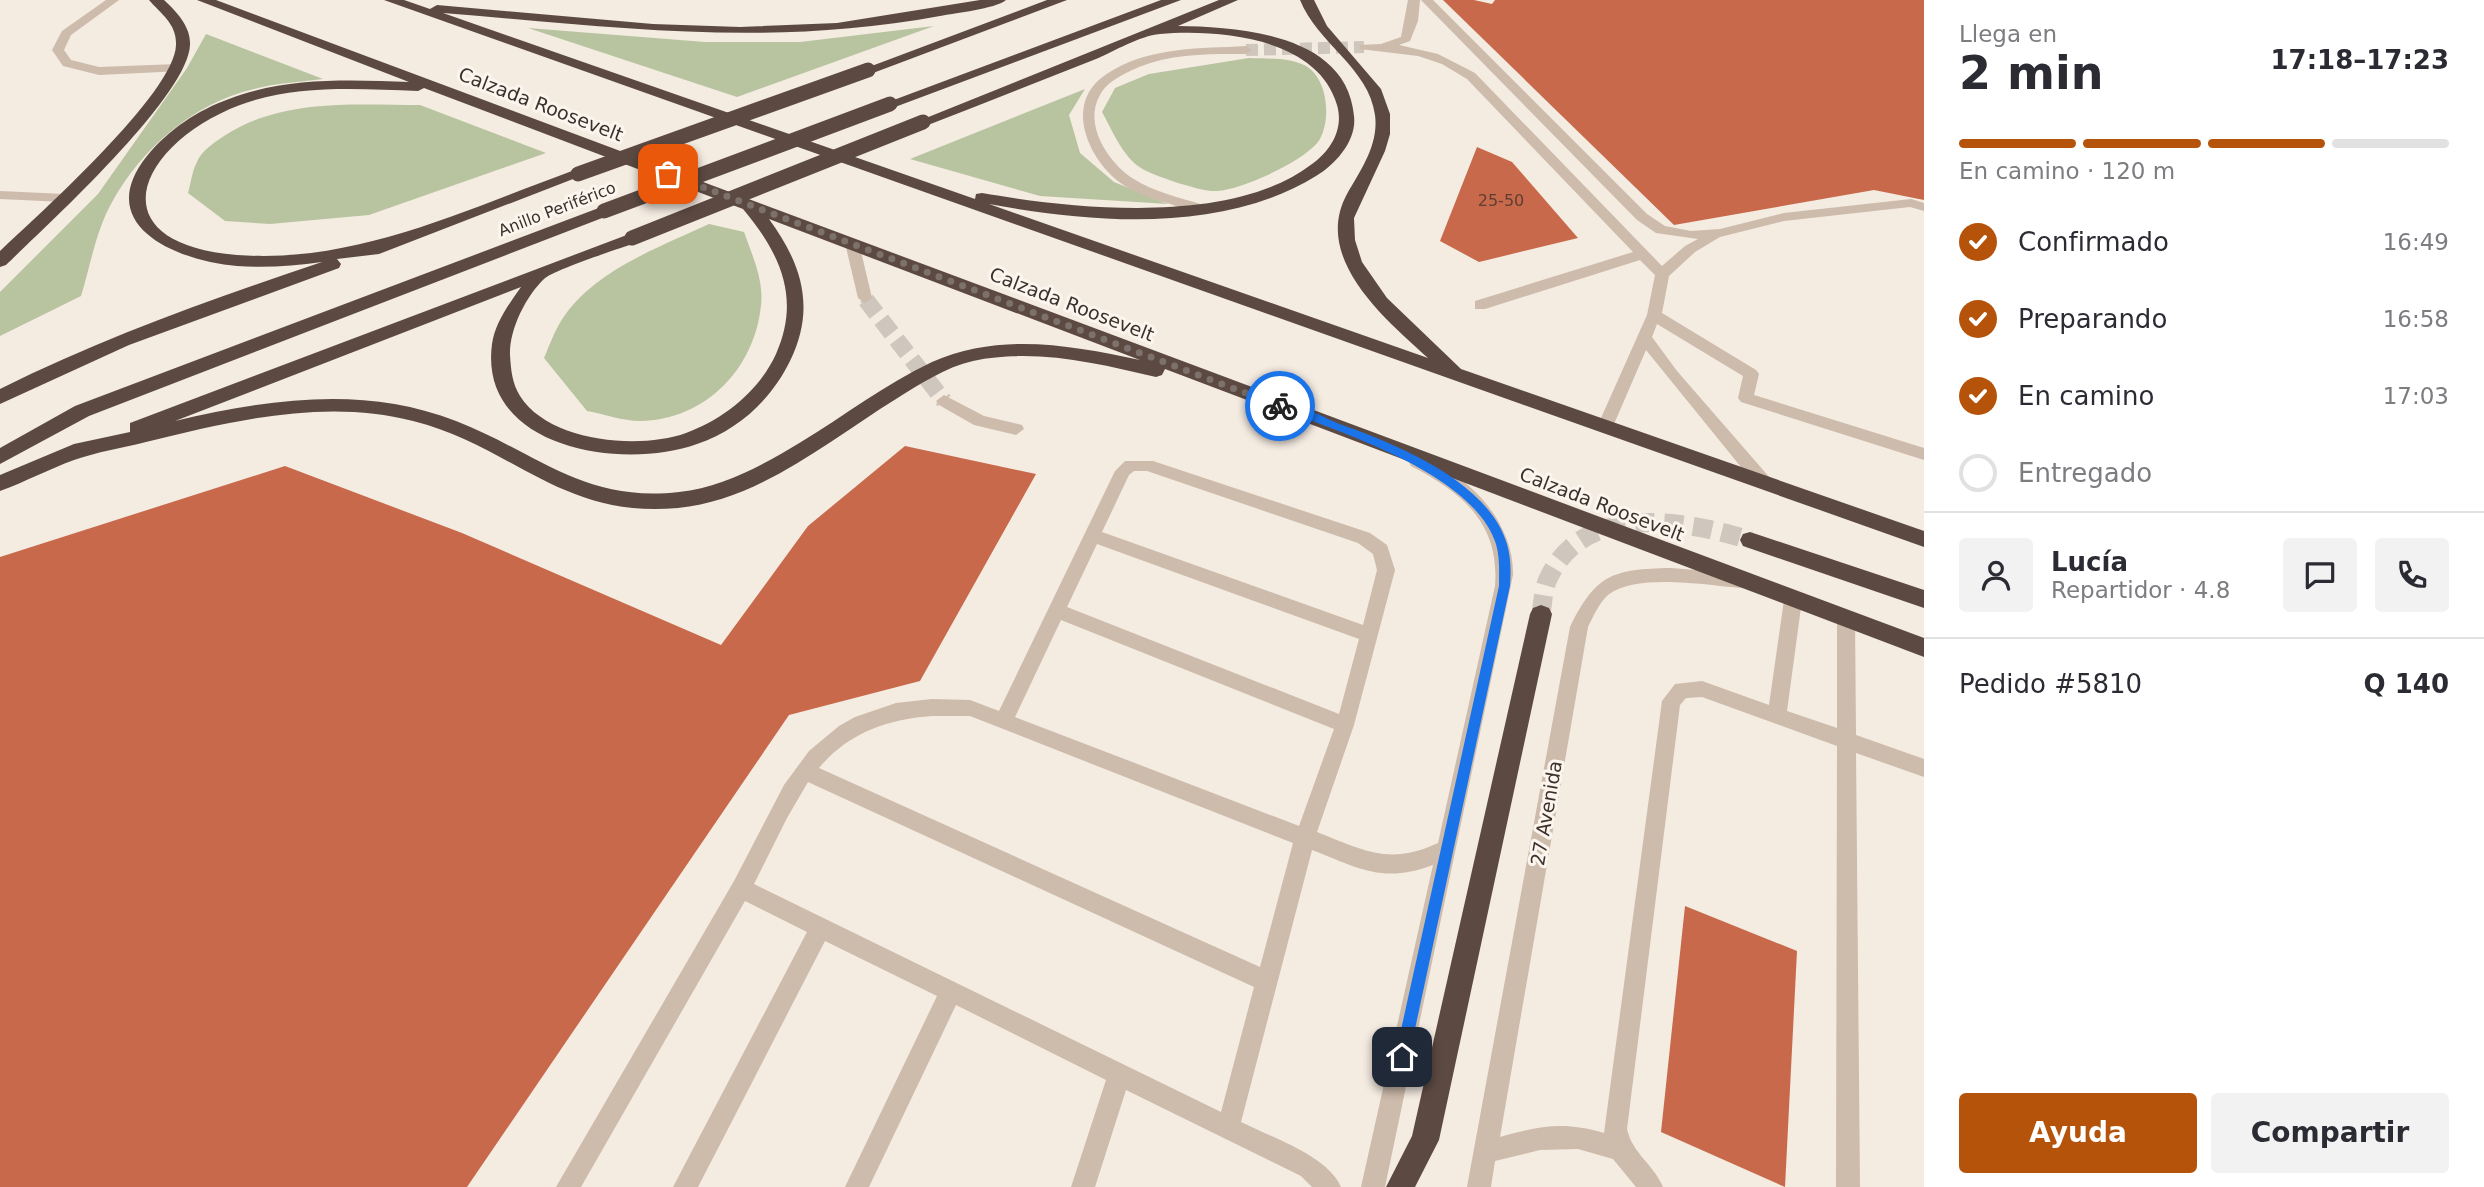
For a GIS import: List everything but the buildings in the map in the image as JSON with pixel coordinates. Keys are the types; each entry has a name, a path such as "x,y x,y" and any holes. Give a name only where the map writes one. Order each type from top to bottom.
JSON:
{"highway":[{"path":"0,261 64,198 154,101 177,68 184,40 174,18 156,0"},
{"name":"Calzada Roosevelt","path":"204,0 1924,648"},
{"path":"402,2 646,26 781,30 908,18 999,0"},
{"name":"Anillo Periférico","path":"0,397 52,369 142,330 386,245 1060,0"},
{"name":"Anillo Periférico","path":"0,457 82,411 604,211 1174,0"},
{"path":"0,483 68,454 538,275 1231,0"},
{"path":"1307,0 1320,28 1371,86 1383,117 1385,131 1379,149 1346,215 1345,236 1348,253 1373,293 1459,376"},
{"path":"402,2 1924,540"},
{"path":"881,173 985,198 1037,206 1109,212 1198,208 1271,191 1312,172 1327,160 1343,138 1347,125 1345,99 1322,67 1285,45 1219,31 1155,30"},
{"path":"386,245 341,254 262,261 224,258 188,251 160,236 142,217 137,204 139,177 146,163 173,136 234,102 312,85 435,87"},
{"path":"538,275 509,318 501,342 502,383 512,398 540,426 587,444 645,449 675,444 705,432 752,403 780,365 789,345 797,307 790,262 778,240 746,203"},
{"path":"68,454 261,411 326,403 357,403 441,422 575,490 628,503 650,503 711,494 763,473 933,369 973,355 1018,349 1047,351 1112,360 1226,385"},
{"path":"1750,540 1924,599"},
{"path":"1400,1187 1425,1140 1541,614"}],"street":[{"path":"113,0 66,33 58,50 67,63 109,71 177,68"},
{"path":"1382,47 1406,39 1412,22 1414,0"},
{"path":"1427,0 1642,217 1661,230 1691,236 1720,233 1784,217 1911,203 1924,207"},
{"path":"1364,47 1423,52 1452,63 1471,76 1662,274"},
{"path":"1198,208 1155,194 1123,178 1097,147 1086,118 1092,99 1102,84 1129,68 1163,56 1202,50 1246,50"},
{"path":"0,195 64,198"},
{"path":"1605,427 1654,315 1662,274 1690,249 1720,233"},
{"path":"852,243 865,298"},
{"path":"1480,305 1643,254"},
{"path":"1654,315 1751,374 1746,398 1924,454"},
{"path":"1644,337 1672,375 1764,483"},
{"path":"944,401 980,421 1016,429"},
{"path":"1357,434 1433,469 1470,498 1501,542 1505,564 1504,586 1373,1187"},
{"path":"1005,719 1123,471 1131,465 1147,465 1364,538 1381,550 1386,570 1369,635 1345,725 1305,837 1228,1128"},
{"path":"1093,536 1369,635"},
{"name":"27 Avenida","path":"1479,1187 1579,626 1596,597 1613,582 1653,577 1747,581"},
{"path":"1777,717 1793,600"},
{"path":"1055,610 1345,725"},
{"path":"1846,618 1848,1187"},
{"path":"1651,1187 1620,1150 1615,1129 1671,701 1682,690 1702,689 1924,768"},
{"path":"568,1187 741,888 804,771 830,744 861,723 896,710 933,705 970,708 1005,719 1376,865 1402,865 1426,859 1447,849"},
{"path":"804,771 1266,981"},
{"path":"741,888 1309,1168 1329,1187"},
{"path":"685,1187 820,929"},
{"path":"856,1187 950,993"},
{"path":"1083,1187 1120,1073"},
{"path":"1485,1152 1540,1138 1578,1137 1620,1150"}],"green space":[{"path":"934,26 737,97 528,28 705,42 800,42"},
{"path":"206,34 323,79 271,85 232,96 210,105 170,132 137,165 111,204 97,237 81,296 0,336 0,292 98,194 187,68"},
{"path":"1249,58 1285,60 1306,66 1319,80 1326,111 1323,131 1313,147 1287,165 1254,181 1212,191 1187,186 1146,171 1123,150 1102,112 1115,88 1149,74"},
{"path":"1085,89 1069,115 1080,153 1114,182 1168,204 1040,196 910,159"},
{"path":"420,105 546,153 369,215 270,224 225,221 188,193 194,169 202,154 220,138 246,124 294,109 319,106"},
{"path":"709,224 744,232 759,277 761,305 757,328 749,350 737,369 723,386 706,400 686,411 664,418 634,421 587,411 544,358 562,320 579,299 612,272"}],"tunnel":[{"path":"1246,50 1364,47"},
{"path":"865,298 868,302"},
{"path":"866,300 944,401"},
{"path":"1541,614 1547,581 1565,553 1587,536 1612,527 1668,523 1750,540"}],"way so far":[{"path":"668,174 1280,406"}],"route":[{"path":"1280,406 1357,434 1433,469 1470,498 1501,542 1505,564 1504,586 1402,1057"}]}
